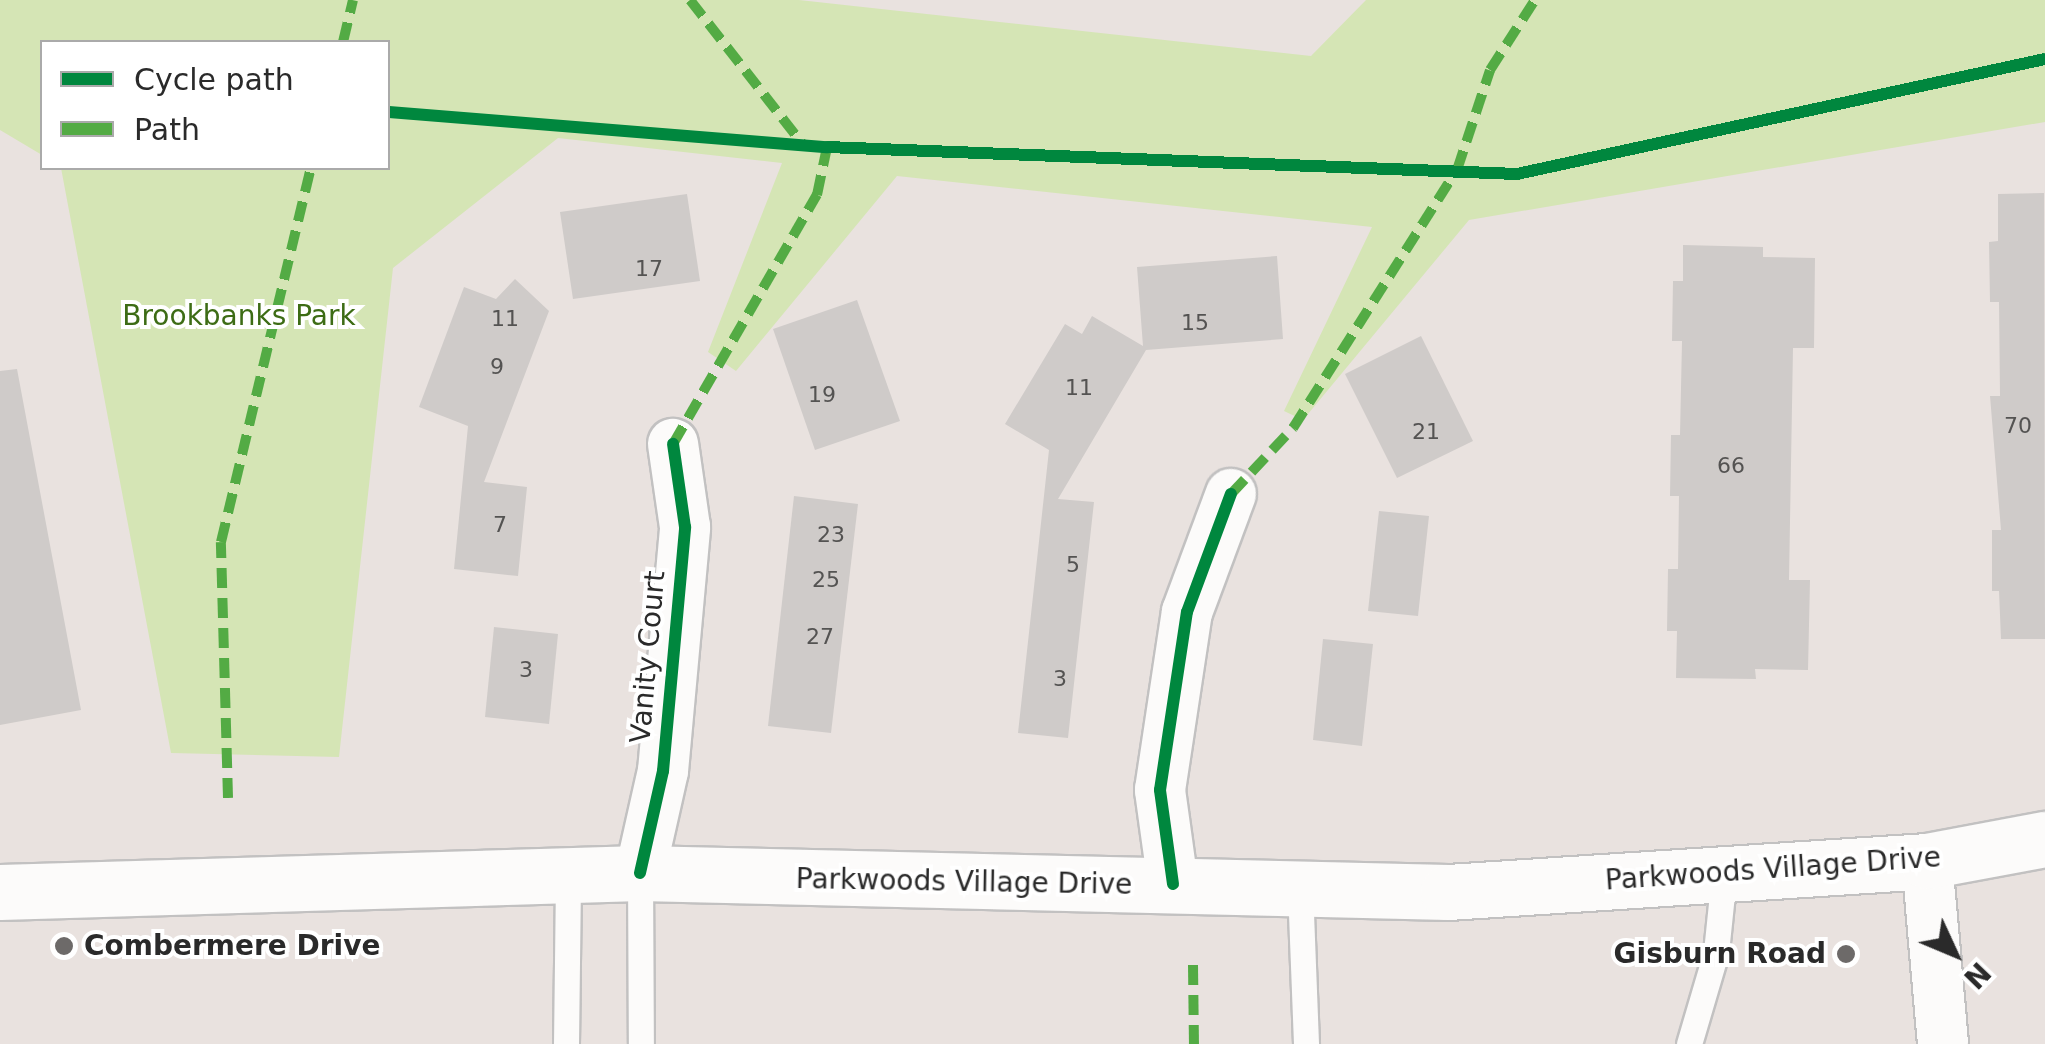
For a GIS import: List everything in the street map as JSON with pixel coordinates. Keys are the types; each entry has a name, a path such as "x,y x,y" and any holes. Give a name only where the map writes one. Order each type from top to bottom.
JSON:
{"main road":[{"name":"Parkwoods Village Drive","path":"0,892 640,873 1448,892 1927,862 2045,840"}],"street":[{"name":"Vanity Court","path":"640,873 663,770 685,527 673,444"},
{"path":"1173,884 1160,790 1187,612 1231,494"},
{"path":"1927,862 1944,1044"}],"lane":[{"path":"640,873 641,1044"},
{"path":"1689,1044 1716,952 1724,874"},
{"path":"566,1044 568,875"},
{"path":"1300,887 1306,1044"}],"green space":[{"name":"Brookbanks Park","path":"0,0 799,0 1311,56 1366,0 2045,0 2045,122 1469,220 1303,420 1284,411 1372,227 897,176 736,371 708,352 782,163 558,138 393,268 339,757 171,753 61,170 390,170 390,40 40,40 40,154 0,130"}],"building":[{"path":"2044,193 2045,639 2001,639 1999,591 1992,591 1992,530 2001,530 1990,396 2000,396 1999,302 1990,302 1989,242 1998,241 1998,194"},
{"path":"687,194 700,281 573,299 560,212"},
{"path":"1683,245 1763,247 1763,257 1815,258 1814,348 1793,348 1789,580 1810,580 1808,670 1755,669 1756,679 1676,678 1677,631 1667,631 1668,569 1678,569 1679,496 1670,496 1671,435 1680,435 1682,341 1672,341 1673,281 1683,281"},
{"path":"1277,256 1283,339 1146,350 1058,499 1094,502 1068,738 1018,733 1049,450 1005,424 1065,324 1082,334 1092,316 1143,346 1137,267"},
{"path":"515,279 549,311 484,482 527,487 518,576 454,569 468,426 419,407 464,287 496,299"},
{"path":"857,300 900,421 815,450 773,329"},
{"path":"1421,336 1473,441 1397,478 1345,374"},
{"path":"17,369 81,710 0,725 0,371"},
{"path":"794,496 858,504 831,733 768,726"},
{"path":"1379,511 1429,516 1418,616 1368,611"},
{"path":"494,627 558,634 549,724 485,717"},
{"path":"1323,639 1373,644 1362,746 1313,740"}],"marked path":[{"path":"343,40 353,0"},
{"path":"690,0 804,146"},
{"path":"1231,494 1293,428 1457,170 1490,70 1535,0"},
{"path":"673,444 817,195 827,147"},
{"path":"228,798 221,542 311,170"},
{"path":"1193,965 1194,1044"}],"cycle path":[{"path":"390,112 827,147 1517,174 2045,59"},
{"path":"640,873 663,771 685,527 673,444"},
{"path":"1173,884 1160,790 1187,612 1231,494"}],"place":[{"name":"Combermere Drive","path":"64,946"},
{"name":"Gisburn Road","path":"1846,954"}]}
